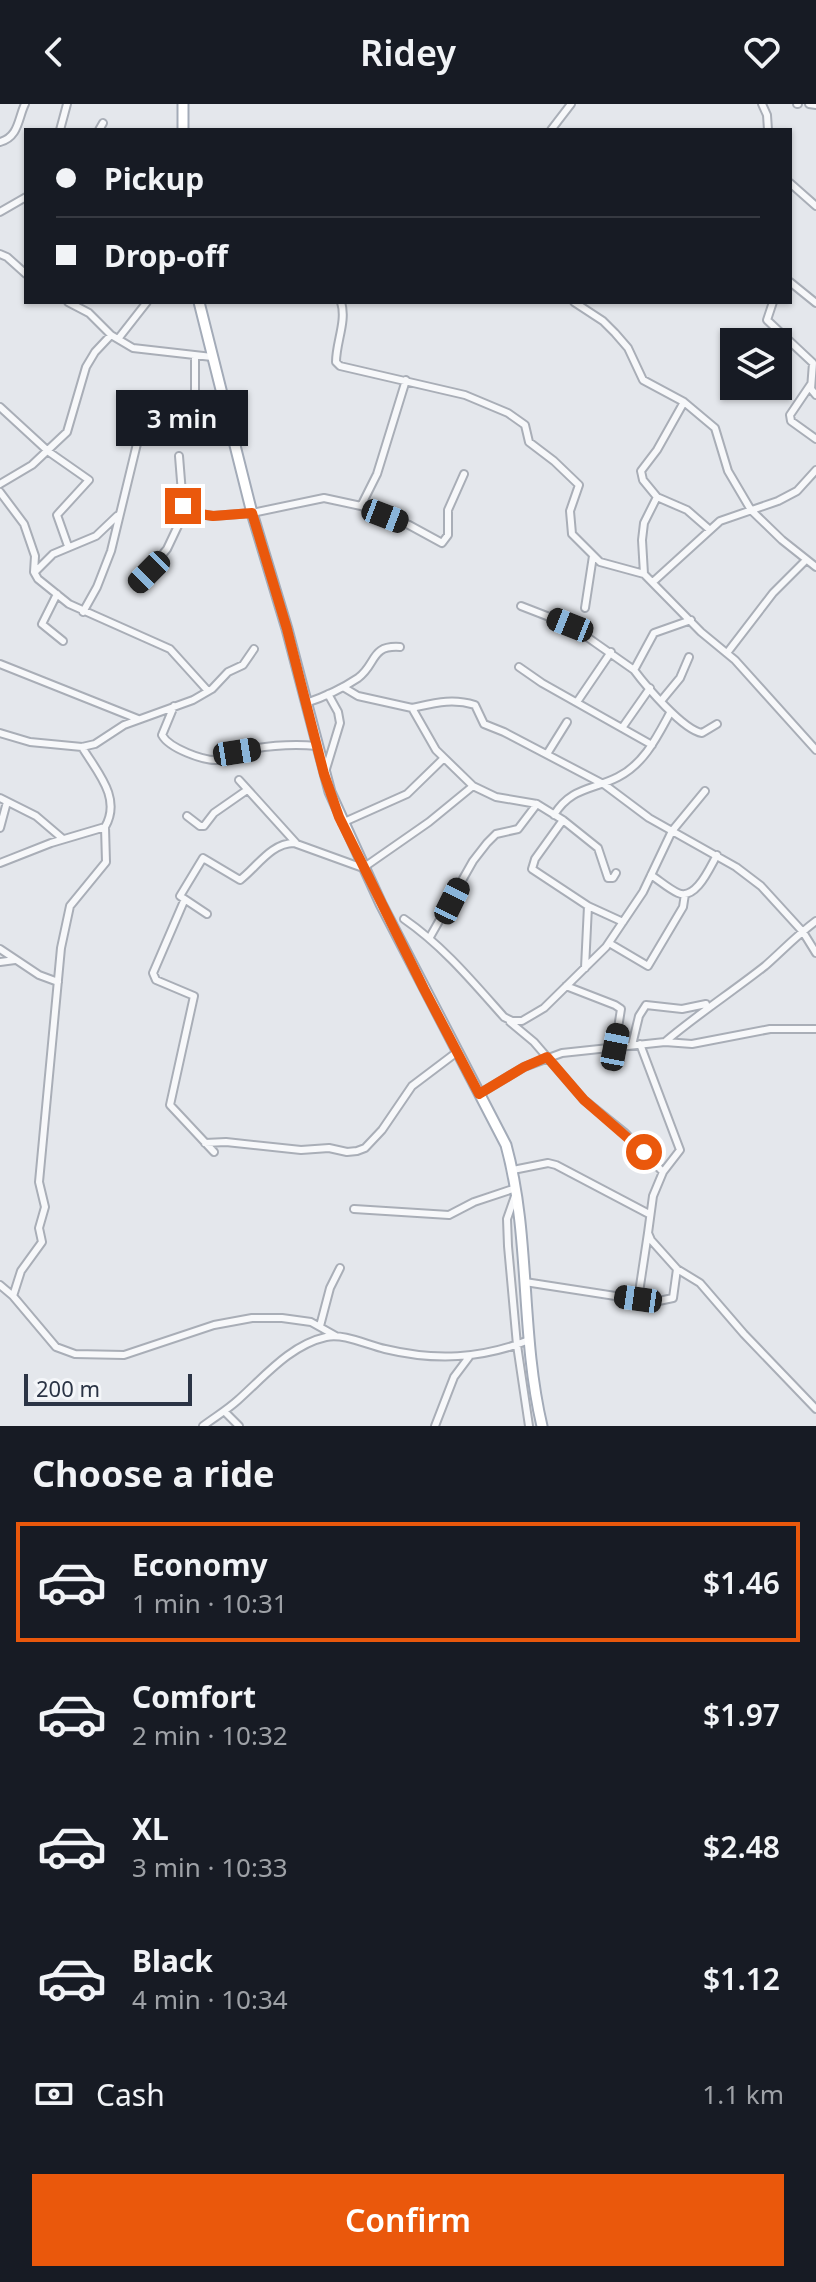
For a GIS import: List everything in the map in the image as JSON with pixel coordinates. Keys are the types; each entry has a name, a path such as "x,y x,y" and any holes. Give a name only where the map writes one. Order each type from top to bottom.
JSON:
{"main road":[{"path":"183,104 183,128"},
{"path":"199,304 252,513 324,774 363,868 506,1145 516,1191 529,1340 542,1426"}],"street":[{"path":"0,142 7,140 16,130 25,104"},
{"path":"61,128 67,104"},
{"path":"553,128 571,104"},
{"path":"809,104 816,105"},
{"path":"764,105 768,128"},
{"path":"792,185 816,206"},
{"path":"0,212 24,198"},
{"path":"0,254 24,270"},
{"path":"792,284 816,303"},
{"path":"72,304 89,313 115,337 140,350 212,357"},
{"path":"0,484 49,452 69,429 90,359 145,304"},
{"path":"341,304 343,317 336,362 350,370 465,395 508,413 525,425 529,442 579,485 570,511 572,534 605,564 644,574 654,581 727,653 816,750"},
{"path":"577,304 615,333 628,348 643,380 684,402 715,428 728,471 751,510 816,567"},
{"path":"772,304 767,320 813,363 811,389 816,395"},
{"path":"83,612 111,551 117,516 146,417 175,418 190,410 193,405 195,356"},
{"path":"361,506 377,474 406,380"},
{"path":"811,384 790,415 791,421 816,439"},
{"path":"684,402 657,450 641,471 643,480 657,497 687,510 710,530"},
{"path":"0,407 49,452 89,480 57,515 68,546"},
{"path":"137,584 167,549 185,511 179,456"},
{"path":"654,581 720,521 778,501 797,491 816,470"},
{"path":"185,511 213,516 252,513 324,498 361,506 409,525 442,543 448,535 448,510 464,474"},
{"path":"0,492 24,524 35,556 34,572 38,579 83,612 162,644 177,655 208,691"},
{"path":"644,574 644,523 657,497"},
{"path":"34,572 44,561 68,546 96,536 117,516"},
{"path":"585,608 593,556"},
{"path":"727,653 773,593 806,560"},
{"path":"57,594 42,624 63,641"},
{"path":"521,606 570,625 611,652 634,670 670,713 695,732 702,733 717,724"},
{"path":"634,670 654,633 691,620"},
{"path":"306,703 362,675 379,650 400,647"},
{"path":"0,733 30,742 82,747 95,744 138,719 208,691 228,672 243,665 254,649"},
{"path":"577,702 611,652"},
{"path":"661,701 680,678 689,657"},
{"path":"0,664 138,719"},
{"path":"519,667 652,745"},
{"path":"343,687 353,695 412,708 444,701 478,708 484,724 605,785 632,806 755,880 803,932 816,953"},
{"path":"622,728 650,688"},
{"path":"324,774 340,723 328,694"},
{"path":"174,706 162,735 168,744 184,752 218,760 257,748 317,746"},
{"path":"412,708 430,743 473,786 496,797 537,804 598,848 608,878 613,878 616,873"},
{"path":"554,815 561,803 571,795 605,785 636,764 652,745 670,713"},
{"path":"547,754 567,722"},
{"path":"13,1296 21,1271 42,1242 39,1228 45,1207 39,1182 66,917 75,897 106,862 105,827 111,818 111,799 82,747"},
{"path":"342,823 407,794 443,759"},
{"path":"239,780 297,844"},
{"path":"207,914 180,896 203,858 240,880 282,845 297,844 363,868 429,822 473,786"},
{"path":"187,816 204,826 214,813 247,790"},
{"path":"507,1019 522,1021 544,1008 609,943 651,875 672,831 705,791"},
{"path":"0,828 3,800 43,821 63,839"},
{"path":"430,937 487,843 496,834 518,829 537,804"},
{"path":"563,820 535,859 532,869 588,906 623,922"},
{"path":"0,863 105,827"},
{"path":"651,875 679,894 685,894 704,878 717,855"},
{"path":"609,943 648,966 683,907 685,894"},
{"path":"184,901 153,973 156,980 194,996 170,1105 214,1152"},
{"path":"585,968 588,906"},
{"path":"404,919 430,937 547,1057 584,1100 625,1133 663,1172"},
{"path":"665,1042 767,964 816,921"},
{"path":"0,949 39,975 58,982"},
{"path":"0,962 15,960"},
{"path":"566,986 621,1009 615,1047"},
{"path":"638,1299 653,1196 663,1172 680,1149 636,1044 639,1016 646,1005 682,1009 713,1003"},
{"path":"479,1094 547,1057 636,1044 692,1044 751,1031 816,1029"},
{"path":"205,1143 357,1151 365,1148 382,1130 412,1086 457,1052"},
{"path":"513,1170 548,1163 556,1165 649,1214"},
{"path":"354,1209 449,1215 474,1202 516,1191"},
{"path":"516,1191 507,1219 517,1345 529,1426"},
{"path":"648,1233 677,1269 700,1283 816,1409"},
{"path":"320,1326 330,1288 340,1268"},
{"path":"525,1282 654,1302 673,1298 677,1269"},
{"path":"0,1285 56,1347 75,1354 124,1355 214,1325 252,1318 294,1319 320,1326 336,1336 388,1350 445,1358 469,1357 529,1340"},
{"path":"203,1426 278,1362 322,1338 336,1336"},
{"path":"435,1426 454,1377 469,1357"},
{"path":"809,1400 816,1394"},
{"path":"224,1411 239,1426"}],"route":[{"path":"183,506 187,512 213,516 252,513 287,629 324,774 339,817 479,1094 547,1057 584,1100 644,1152"}]}
